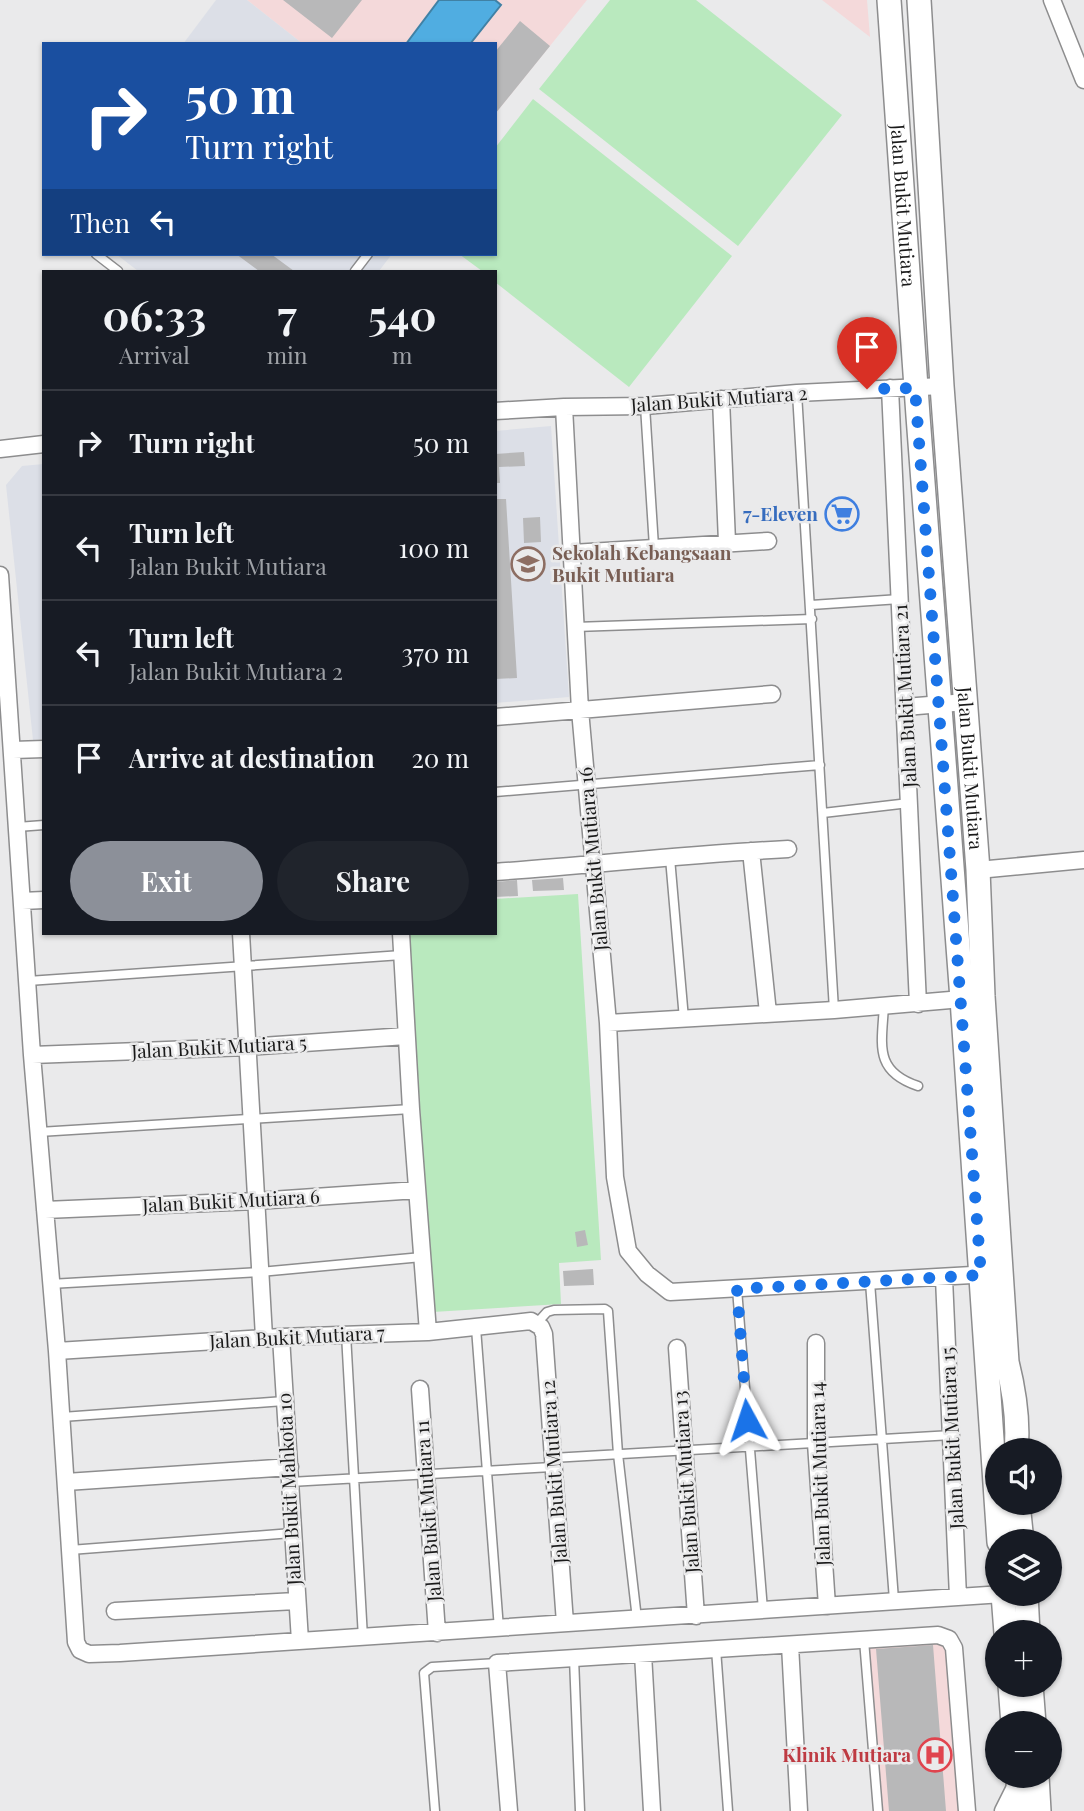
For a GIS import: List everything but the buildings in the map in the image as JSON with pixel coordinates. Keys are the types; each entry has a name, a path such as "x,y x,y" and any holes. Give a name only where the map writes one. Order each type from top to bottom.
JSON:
{"street":[{"name":"Jalan Bukit Mutiara","path":"919,0 942,386 978,870 999,1529"},
{"path":"1052,0 1084,80"},
{"name":"Jalan Bukit Mutiara","path":"892,6 915,388 962,999 991,1274 1012,1383 1017,1438"},
{"name":"Jalan Bukit Mutiara 2","path":"497,411 645,406 797,393 942,386"},
{"name":"Jalan Bukit Mutiara 21","path":"890,388 919,1004"},
{"path":"721,399 727,542"},
{"name":"Jalan Bukit Mutiara 16","path":"564,407 580,710 608,1023 615,1177 628,1251 647,1274 670,1292 737,1289"},
{"path":"0,449 36,445"},
{"path":"572,552 768,541"},
{"path":"0,575 32,1055 62,1417 76,1642 84,1653 363,1638 985,1595"},
{"path":"497,717 772,694"},
{"path":"905,707 966,702"},
{"path":"13,750 42,749"},
{"path":"497,872 670,856 788,849"},
{"path":"950,850 967,867 978,870 1084,860"},
{"path":"751,851 768,1013"},
{"path":"954,903 967,878 978,870"},
{"path":"22,901 42,900"},
{"path":"241,935 264,1337"},
{"path":"401,935 428,1332"},
{"path":"608,1023 834,1010 962,999"},
{"name":"Jalan Bukit Mutiara 5","path":"32,1055 247,1047 407,1035"},
{"name":"Jalan Bukit Mutiara 6","path":"45,1210 256,1201 417,1190"},
{"path":"737,1289 991,1274"},
{"name":"Jalan Bukit Mutiara 15","path":"944,1278 958,1597"},
{"name":"Jalan Bukit Mutiara 7","path":"57,1351 281,1336 428,1332 531,1321 537,1323"},
{"name":"Jalan Bukit Mutiara 12","path":"537,1323 544,1334 565,1623"},
{"name":"Jalan Bukit Mahkota 10","path":"281,1336 300,1641"},
{"name":"Jalan Bukit Mutiara 14","path":"816,1343 816,1443 827,1606"},
{"name":"Jalan Bukit Mutiara 13","path":"677,1348 696,1616"},
{"name":"Jalan Bukit Mutiara 11","path":"420,1389 437,1633"},
{"path":"66,1482 290,1475"},
{"path":"115,1611 296,1601"},
{"path":"509,1811 496,1663 938,1635 949,1639 954,1648 967,1811"},
{"path":"790,1644 799,1811"},
{"path":"643,1654 652,1811"},
{"path":"1003,1811 1017,1788"},
{"path":"1019,1811 1022,1788"},
{"path":"1029,1788 1039,1811"}],"lane":[{"path":"99,256 117,270"},
{"path":"356,270 366,256"},
{"path":"797,393 834,1010"},
{"path":"645,406 653,548"},
{"path":"811,605 900,599"},
{"path":"575,627 811,619"},
{"path":"497,792 820,765"},
{"path":"823,813 909,803"},
{"path":"17,827 42,825"},
{"path":"670,856 684,1018"},
{"path":"28,981 402,955"},
{"path":"884,1005 882,1056 889,1068 906,1082 918,1086"},
{"path":"38,1132 411,1109"},
{"path":"50,1284 260,1272 422,1257"},
{"path":"870,1282 884,1439 894,1600"},
{"path":"737,1289 762,1610"},
{"path":"537,1323 547,1312 554,1310 608,1311 618,1454 637,1619"},
{"path":"476,1328 499,1629"},
{"path":"346,1334 363,1638"},
{"path":"62,1417 284,1401"},
{"path":"290,1475 354,1479 487,1471 618,1454 952,1435"},
{"path":"70,1550 292,1533"},
{"path":"864,1640 878,1811"},
{"path":"716,1649 728,1811"},
{"path":"574,1658 580,1811"},
{"path":"435,1811 424,1673 432,1667 496,1663"}],"shaded area":[{"path":"216,0 247,0 300,42 184,42"},
{"path":"247,0 587,0 497,112 497,42 300,42"},
{"path":"822,0 867,0 870,37"},
{"path":"119,256 390,256 380,270 137,270"},
{"name":"Sekolah Kebangsaan Bukit Mutiara","path":"551,426 569,697 497,703 497,431"},
{"path":"42,464 42,739 33,740 6,485 22,466"},
{"path":"955,1639 973,1811 880,1811 868,1646"}],"green space":[{"path":"610,0 696,0 842,115 738,246 539,89"},
{"path":"533,99 732,256 629,387 497,284 497,270 481,270 462,256 497,256 497,145"},
{"path":"578,894 601,1260 559,1263 561,1304 433,1312 409,935 497,935 497,899"}],"water":[{"path":"439,0 495,0 501,5 472,42 408,42"}],"place":[{"name":"7-Eleven","path":"842,514"},
{"name":"Sekolah Kebangsaan Bukit Mutiara","path":"528,564"},
{"name":"Klinik Mutiara","path":"935,1755"}],"route":[{"path":"747,1420 737,1289 981,1275 915,388 867,389"}]}
